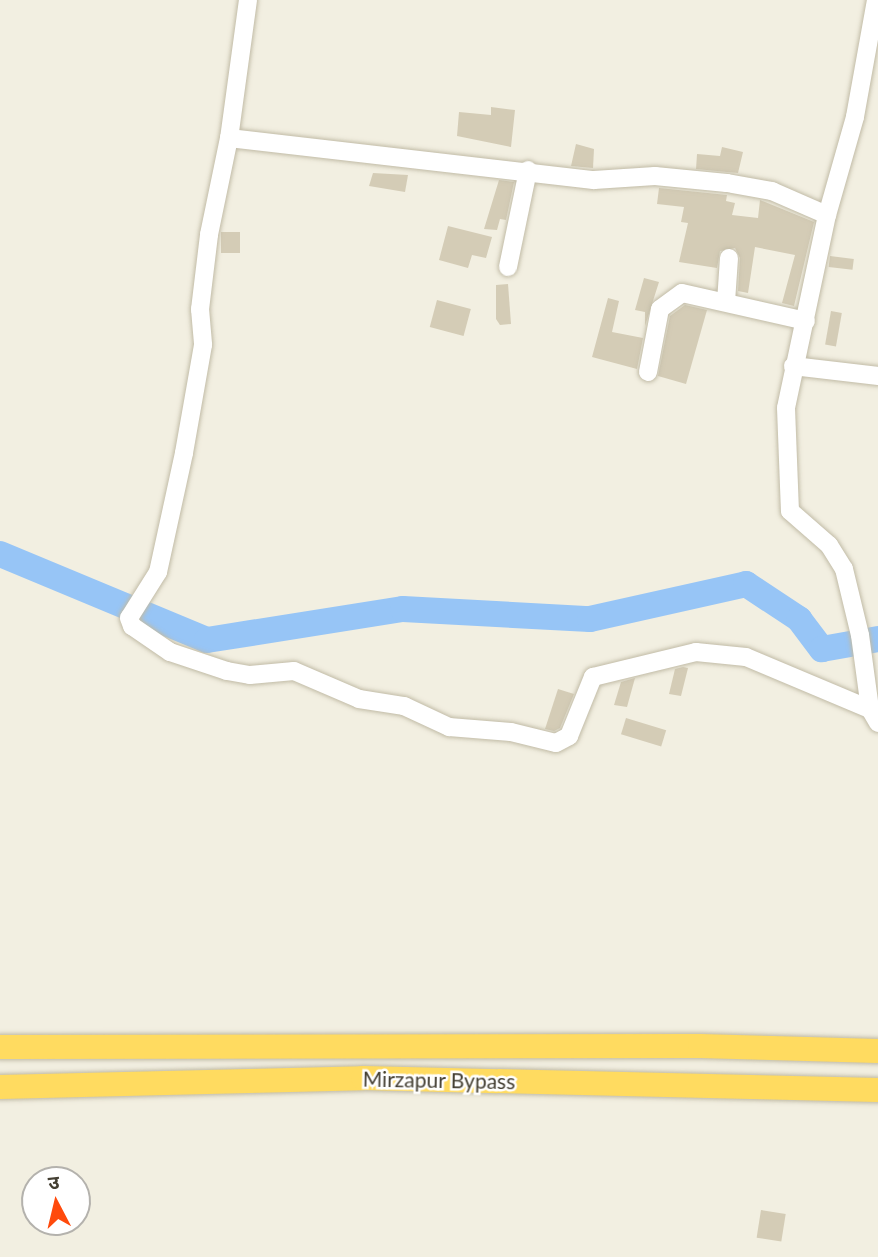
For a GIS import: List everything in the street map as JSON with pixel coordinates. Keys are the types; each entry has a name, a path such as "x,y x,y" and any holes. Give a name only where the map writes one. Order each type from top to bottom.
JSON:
{"highway":[{"path":"0,1047 700,1046 878,1051"},
{"name":"Mirzapur Bypass","path":"0,1087 363,1078 878,1090"}],"street":[{"path":"248,0 229,138 209,235 200,309 203,345 168,526 150,589 131,615 131,626 161,646 226,671 250,675 294,671 359,699 404,706 449,727 512,732 556,743 569,736 593,677 696,652 746,657 874,716"},
{"path":"874,716 860,635 839,557 790,511 786,408 827,215 855,117 876,0"},
{"path":"229,138 386,158 528,170 594,180 655,176 727,183 772,191 827,215"},
{"path":"508,267 528,170"},
{"path":"726,302 729,258"},
{"path":"648,373 653,336 665,301 682,293 806,321"},
{"path":"793,366 878,376"}],"building":[{"path":"491,107 515,110 511,147 457,136 459,112 491,115"},
{"path":"576,144 594,149 593,168 571,166"},
{"path":"722,147 743,152 738,173 696,169 697,154 720,156"},
{"path":"373,173 408,175 405,192 369,186"},
{"path":"499,180 514,182 506,220 500,219 497,230 484,229"},
{"path":"659,188 727,195 726,201 735,203 732,215 758,218 760,200 814,222 794,306 782,303 795,255 755,247 748,293 738,291 740,258 735,248 720,251 717,268 679,262 688,223 681,222 684,207 657,204"},
{"path":"448,226 492,237 486,258 472,255 468,268 439,260"},
{"path":"221,232 240,232 240,253 221,253"},
{"path":"830,256 854,259 852,270 829,267"},
{"path":"644,278 659,282 645,326 645,312 635,310"},
{"path":"508,284 511,324 500,325 496,319 496,285"},
{"path":"608,298 619,301 612,332 643,338 637,369 592,357"},
{"path":"437,300 471,309 464,336 430,327"},
{"path":"685,305 707,310 686,384 658,376 670,316"},
{"path":"831,311 842,313 836,346 825,344"},
{"path":"688,668 681,696 669,694 675,669"},
{"path":"635,678 627,707 614,705 621,682"},
{"path":"558,689 574,694 560,728 554,731 545,729"},
{"path":"626,718 666,730 661,747 621,734"},
{"path":"761,1210 786,1214 781,1242 757,1238"}],"waterway":[{"path":"0,554 207,640 403,609 590,619 746,584 799,619 822,649 878,639"}]}
